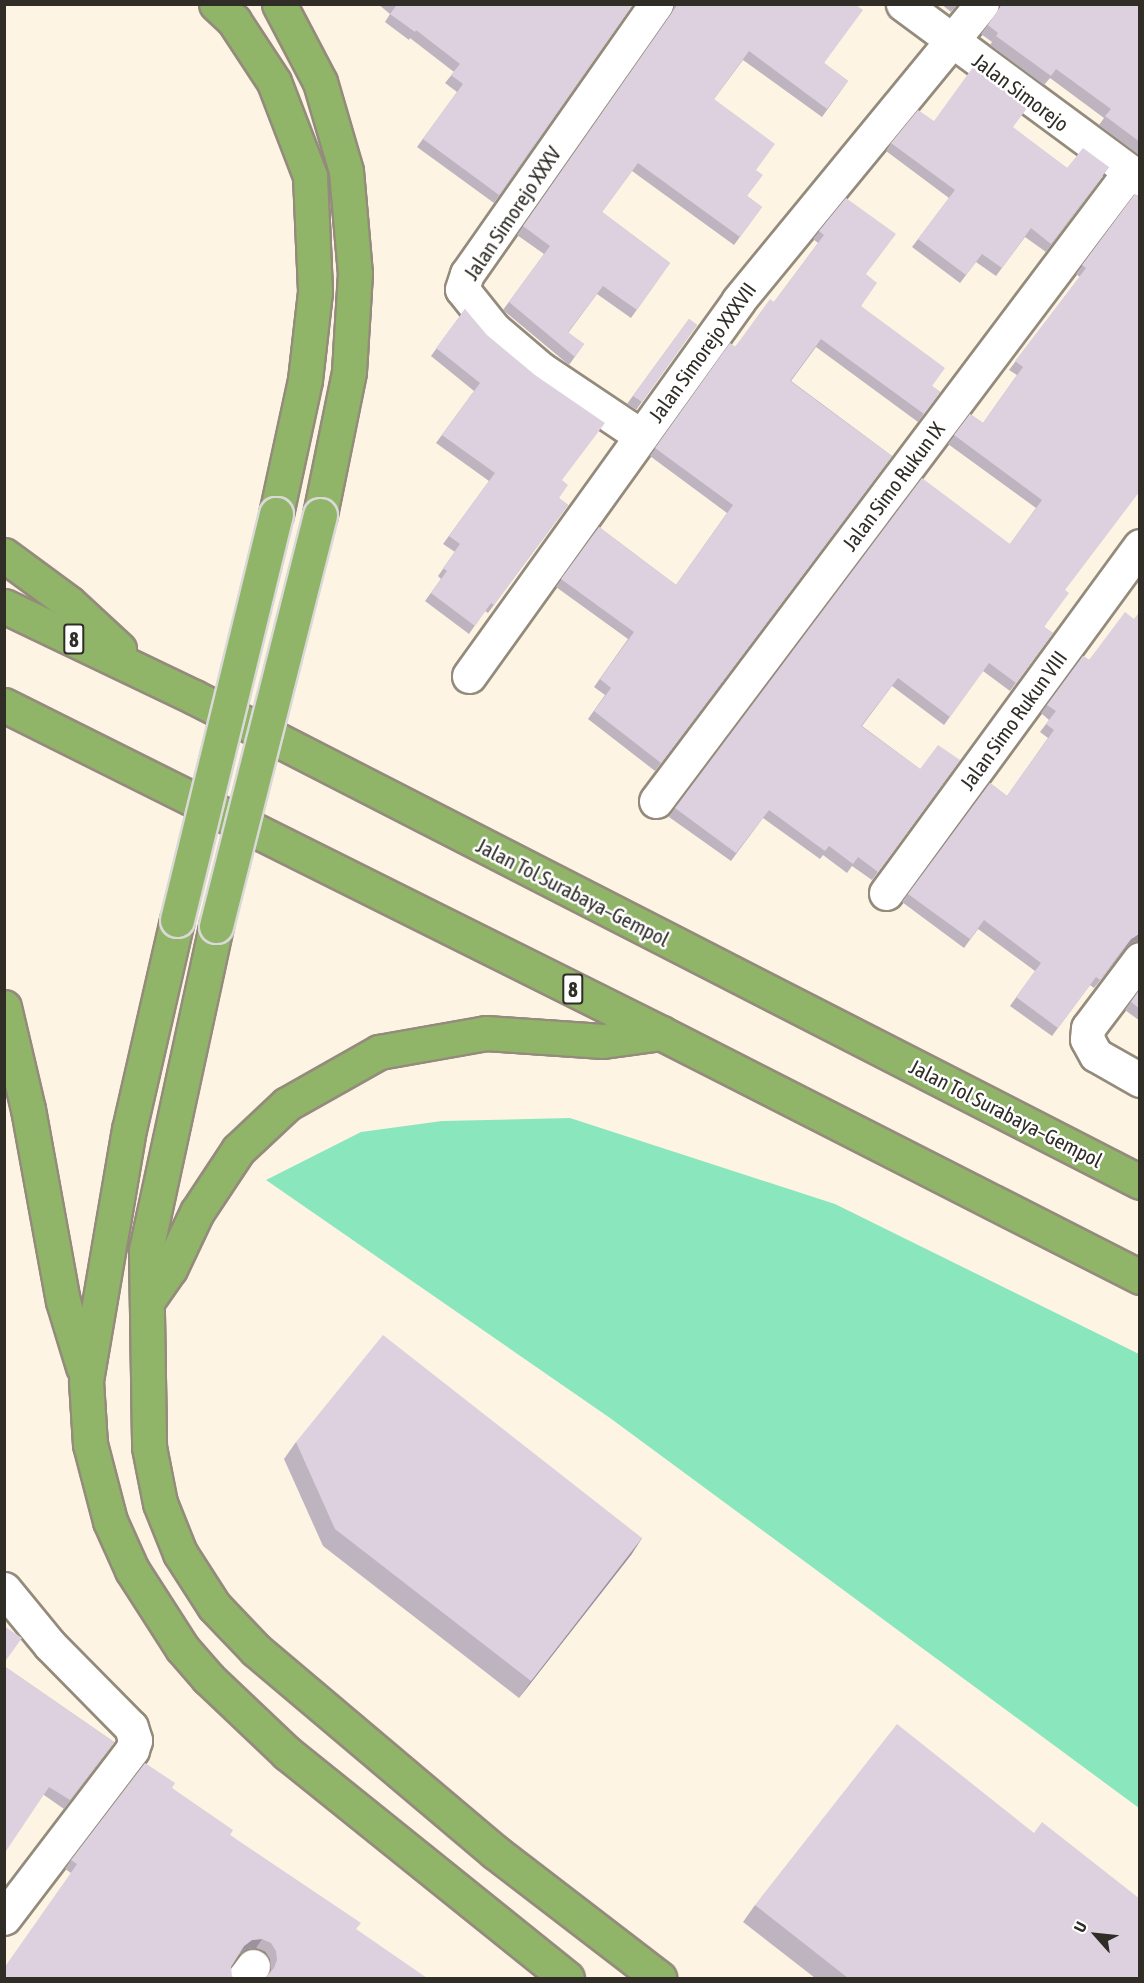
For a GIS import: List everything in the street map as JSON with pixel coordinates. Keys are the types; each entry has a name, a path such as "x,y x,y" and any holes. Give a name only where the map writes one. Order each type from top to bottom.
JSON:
{"highway":[{"path":"86,1381 129,1129 177,920 276,514 305,380 314,303 310,176 274,82 234,21 216,4"},
{"path":"279,4 320,82 346,171 354,262 349,372 320,515 216,926 146,1250 148,1300 146,1375 149,1446 160,1503 180,1553 214,1606 265,1658 495,1852 659,1978"},
{"path":"4,555 69,603 143,672"},
{"name":"Jalan Tol Surabaya–Gempol","path":"4,606 143,672 1140,1182"},
{"name":"8","path":"4,705 661,1033 1140,1277"},
{"path":"4,1007 28,1109 63,1301 86,1381 90,1444 110,1521 132,1570 182,1648 208,1678 287,1753 567,1978"},
{"path":"148,1300 170,1269 197,1212 238,1150 287,1104 379,1052 486,1033 603,1041 661,1033"}],"street":[{"name":"Jalan Simorejo XXXV","path":"641,436 541,369 494,329 462,289 467,274 656,4"},
{"name":"Jalan Simorejo","path":"903,4 1135,175"},
{"name":"Jalan Simorejo XXXVII","path":"469,676 738,301 982,4"},
{"name":"Jalan Simo Rukun IX","path":"656,801 1135,175"},
{"name":"Jalan Simo Rukun VIII","path":"886,893 1140,546"},
{"path":"1140,959 1089,1028 1089,1046 1096,1055 1140,1080"},
{"path":"4,1589 50,1644 131,1727 135,1740 132,1750 4,1918"}],"green space":[{"path":"570,1118 835,1204 1139,1354 1139,1808 610,1418 266,1180 361,1132 442,1121"}],"building":[{"path":"394,4 633,4 499,195 423,139 463,84 451,75 460,64 416,30 415,32 390,14 396,6"},
{"path":"678,4 855,4 863,10 824,63 848,81 827,109 749,51 714,99 775,144 756,170 763,175 747,196 762,207 740,237 638,163 602,212 670,263 637,310 603,286 568,332 584,344 575,357 509,302 550,246 523,226"},
{"path":"1002,4 1140,4 1140,142 1105,116 1111,109 1056,69 1051,76 996,36 998,33 988,25"},
{"path":"973,67 1028,107 1013,127 1067,168 1083,148 1109,167 1051,244 1031,228 1002,268 982,254 966,275 918,239 955,190 891,143 918,110 934,121"},
{"path":"1135,194 1140,197 1140,491 1065,590 1069,593 1044,627 1053,633 1016,683 989,663 950,717 898,678 861,726 920,769 938,745 960,760 878,872 858,857 853,864 829,846 825,851 769,810 736,853 675,808 922,478 1010,544 1042,500 954,435 970,414 983,423 1023,367 1015,361 1086,268 1082,265"},
{"path":"846,198 896,234 866,274 877,283 861,306 945,368 932,386 940,392 924,414 821,339 790,381 892,456 661,763 594,711 611,688 600,679 634,632 561,579 599,527 676,585 733,505 655,448 730,343 735,347 770,299 774,302 824,235 819,231"},
{"path":"465,309 487,335 535,375 605,423 562,480 568,485 559,498 568,505 494,605 491,603 475,626 431,593 447,571 443,568 460,544 449,536 495,473 442,435 480,383 436,348"},
{"path":"689,319 697,325 642,402 633,396"},
{"path":"1140,611 1140,933 1131,939 1100,980 1096,977 1058,1028 1016,997 1041,963 984,920 970,939 908,894 990,783 1007,796 1054,730 1046,724 1056,711 1047,705 1083,656 1089,660 1125,612 1134,619"},
{"path":"1140,989 1140,1009 1131,1002"},
{"path":"383,1335 642,1538 531,1681 335,1529 296,1442"},
{"path":"4,1626 22,1638 4,1663"},
{"path":"4,1666 114,1742 70,1800 49,1787 4,1854"},
{"path":"897,1724 1034,1833 1042,1822 1140,1899 1140,1978 848,1978 755,1905"},
{"path":"145,1763 175,1783 172,1788 233,1830 230,1835 361,1923 356,1929 427,1978 265,1978 274,1968 277,1960 276,1951 271,1943 262,1939 252,1940 244,1946 231,1967 234,1978 4,1978 4,1968 77,1864 71,1860"}]}
